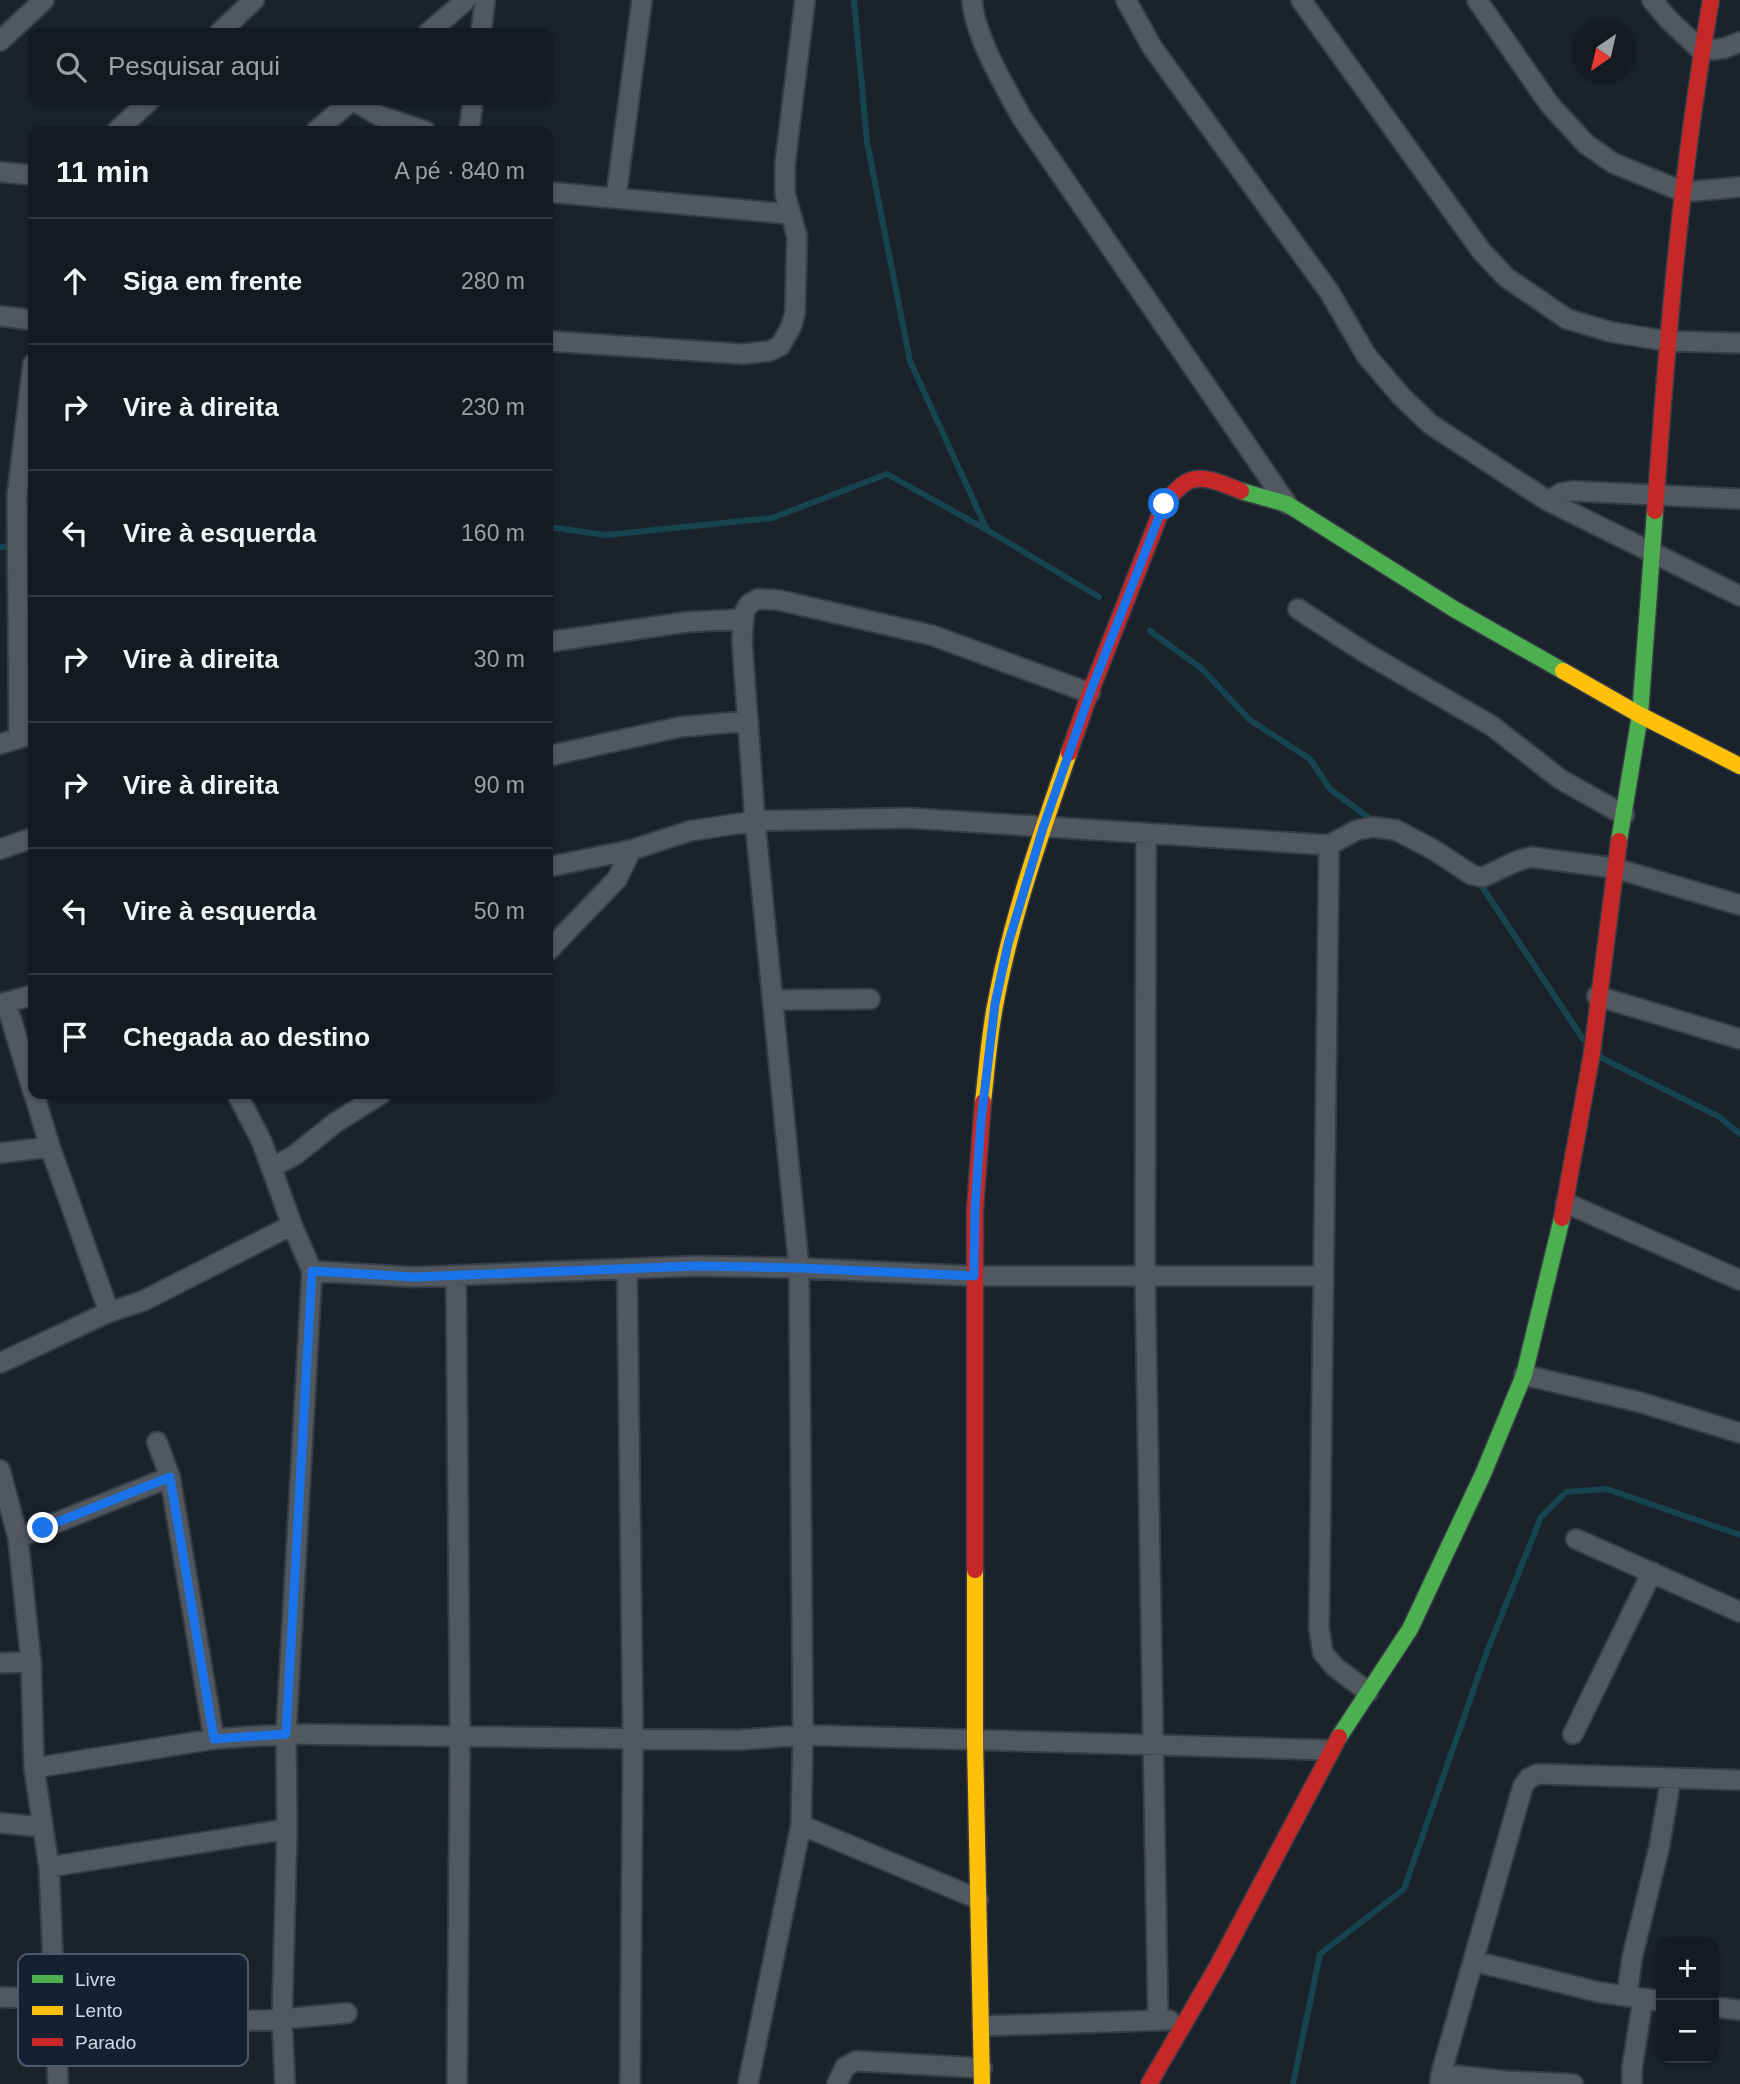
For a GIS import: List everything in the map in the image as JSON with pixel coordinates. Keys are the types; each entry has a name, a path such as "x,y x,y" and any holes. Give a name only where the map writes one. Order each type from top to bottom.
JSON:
{"street":[{"path":"0,41 44,0"},
{"path":"224,28 254,0"},
{"path":"434,28 466,0"},
{"path":"482,28 485,0"},
{"path":"616,197 642,0"},
{"path":"553,341 744,354 770,351 780,346 791,327 795,313 797,236 785,194 785,164 805,0"},
{"path":"972,0 973,11 996,70 1022,118 1287,505"},
{"path":"1126,0 1152,47 1330,293 1366,355 1401,396 1430,424 1548,501 1740,596"},
{"path":"1301,0 1482,252 1507,278 1567,319 1611,332 1667,341 1740,343"},
{"path":"1477,0 1550,105 1586,144 1613,163 1685,192 1740,187"},
{"path":"1652,0 1702,51"},
{"path":"1149,2084 1217,1967 1330,1750 1410,1629 1483,1474 1524,1375 1566,1203 1592,1053 1614,868 1640,715 1667,341 1702,51 1711,0"},
{"path":"1702,51 1740,43"},
{"path":"122,126 145,105"},
{"path":"322,126 346,105"},
{"path":"361,105 380,116 410,126"},
{"path":"470,126 472,105"},
{"path":"0,172 28,175"},
{"path":"553,192 789,214"},
{"path":"0,316 28,319"},
{"path":"17,739 17,496 28,405"},
{"path":"837,2084 845,2067 856,2061 982,2076 975,1741 974,1276 981,1121 995,1004 1008,944 1043,828 1090,693 1164,504 1173,493 1194,479 1212,480 1287,505 1454,608 1640,715 1740,765"},
{"path":"1548,501 1561,493 1573,491 1740,499"},
{"path":"748,2084 801,1825 803,1735 799,1268 755,821 742,641 744,619 749,604 758,599 810,606 931,635 1090,693"},
{"path":"1298,609 1364,652 1492,726 1560,779 1624,815"},
{"path":"553,641 687,622 744,619"},
{"path":"553,755 680,727 748,721"},
{"path":"553,866 631,850 690,831 755,821 909,818 1329,845 1357,830 1373,827 1396,830 1434,850 1472,875 1483,877 1531,857 1614,868 1740,905"},
{"path":"1146,835 1145,1276 1158,2019"},
{"path":"0,849 28,840"},
{"path":"1329,845 1319,1629 1323,1653 1335,1667 1368,1692"},
{"path":"553,946 617,879 631,850"},
{"path":"28,996 3,1003 28,1076"},
{"path":"1597,996 1740,1039"},
{"path":"774,1000 870,999"},
{"path":"36,1099 50,1147 109,1312"},
{"path":"240,1099 262,1142 312,1271 286,1734 287,1829 282,2020 285,2084"},
{"path":"271,1168 295,1155 335,1123 373,1099"},
{"path":"0,1153 50,1147"},
{"path":"1566,1203 1740,1280"},
{"path":"0,1363 109,1312 143,1301 292,1225"},
{"path":"312,1271 414,1277 696,1266 974,1276 1322,1276"},
{"path":"627,1269 633,1738 630,2084"},
{"path":"456,1276 460,1737 457,2084"},
{"path":"1524,1375 1639,1402 1740,1433"},
{"path":"157,1441 170,1477 214,1739"},
{"path":"0,1470 18,1538 31,1662 34,1768 49,1867 52,1954"},
{"path":"18,1538 170,1477"},
{"path":"1576,1539 1740,1612"},
{"path":"1573,1734 1653,1572"},
{"path":"0,1663 31,1662"},
{"path":"34,1768 214,1739 286,1734 739,1740 803,1735 1330,1750"},
{"path":"1573,2084 1441,2079 1523,1786 1529,1778 1538,1774 1740,1780"},
{"path":"1632,2084 1632,2068 1644,1999 1632,1958 1659,1848 1671,1778"},
{"path":"0,1823 42,1828"},
{"path":"801,1825 978,1899"},
{"path":"49,1867 287,1829"},
{"path":"1473,1961 1598,1992 1644,1999"},
{"path":"0,1997 18,1998"},
{"path":"1719,2008 1740,2010"},
{"path":"248,2022 346,2013"},
{"path":"982,2026 1158,2019 1184,2021"},
{"path":"57,2066 58,2084"}],"waterway":[{"path":"854,0 867,142 910,361 987,530 1099,597"},
{"path":"553,528 606,535 772,518 887,474 987,530"},
{"path":"0,547 28,545"},
{"path":"1150,631 1202,669 1250,720 1310,759 1330,789 1373,821"},
{"path":"1479,882 1583,1039"},
{"path":"1600,1057 1718,1116 1740,1134"},
{"path":"1293,2084 1320,1954 1404,1889 1486,1654 1541,1517 1566,1492 1607,1489 1740,1535"}],"traffic: fast":[{"path":"1241,491 1287,504 1454,609 1563,671"},
{"path":"1619,841 1640,715 1655,511"},
{"path":"1339,1737 1410,1629 1483,1474 1524,1375 1562,1218"}],"traffic: slow":[{"path":"1563,671 1640,715 1740,766"},
{"path":"983,1102 994,1013 1010,938 1069,753"},
{"path":"975,1570 975,1741 982,2084"}],"traffic: jam":[{"path":"1655,511 1683,191 1711,0"},
{"path":"1069,753 1164,504 1179,487 1192,480 1206,479 1241,491"},
{"path":"1562,1218 1592,1053 1619,841"},
{"path":"975,1570 975,1209 983,1102"},
{"path":"1149,2084 1217,1967 1339,1737"}],"route":[{"path":"43,1528 170,1477 214,1739 286,1734 312,1271 414,1277 696,1266 974,1276 981,1121 995,1004 1008,944 1043,828 1090,693 1164,504"}]}
